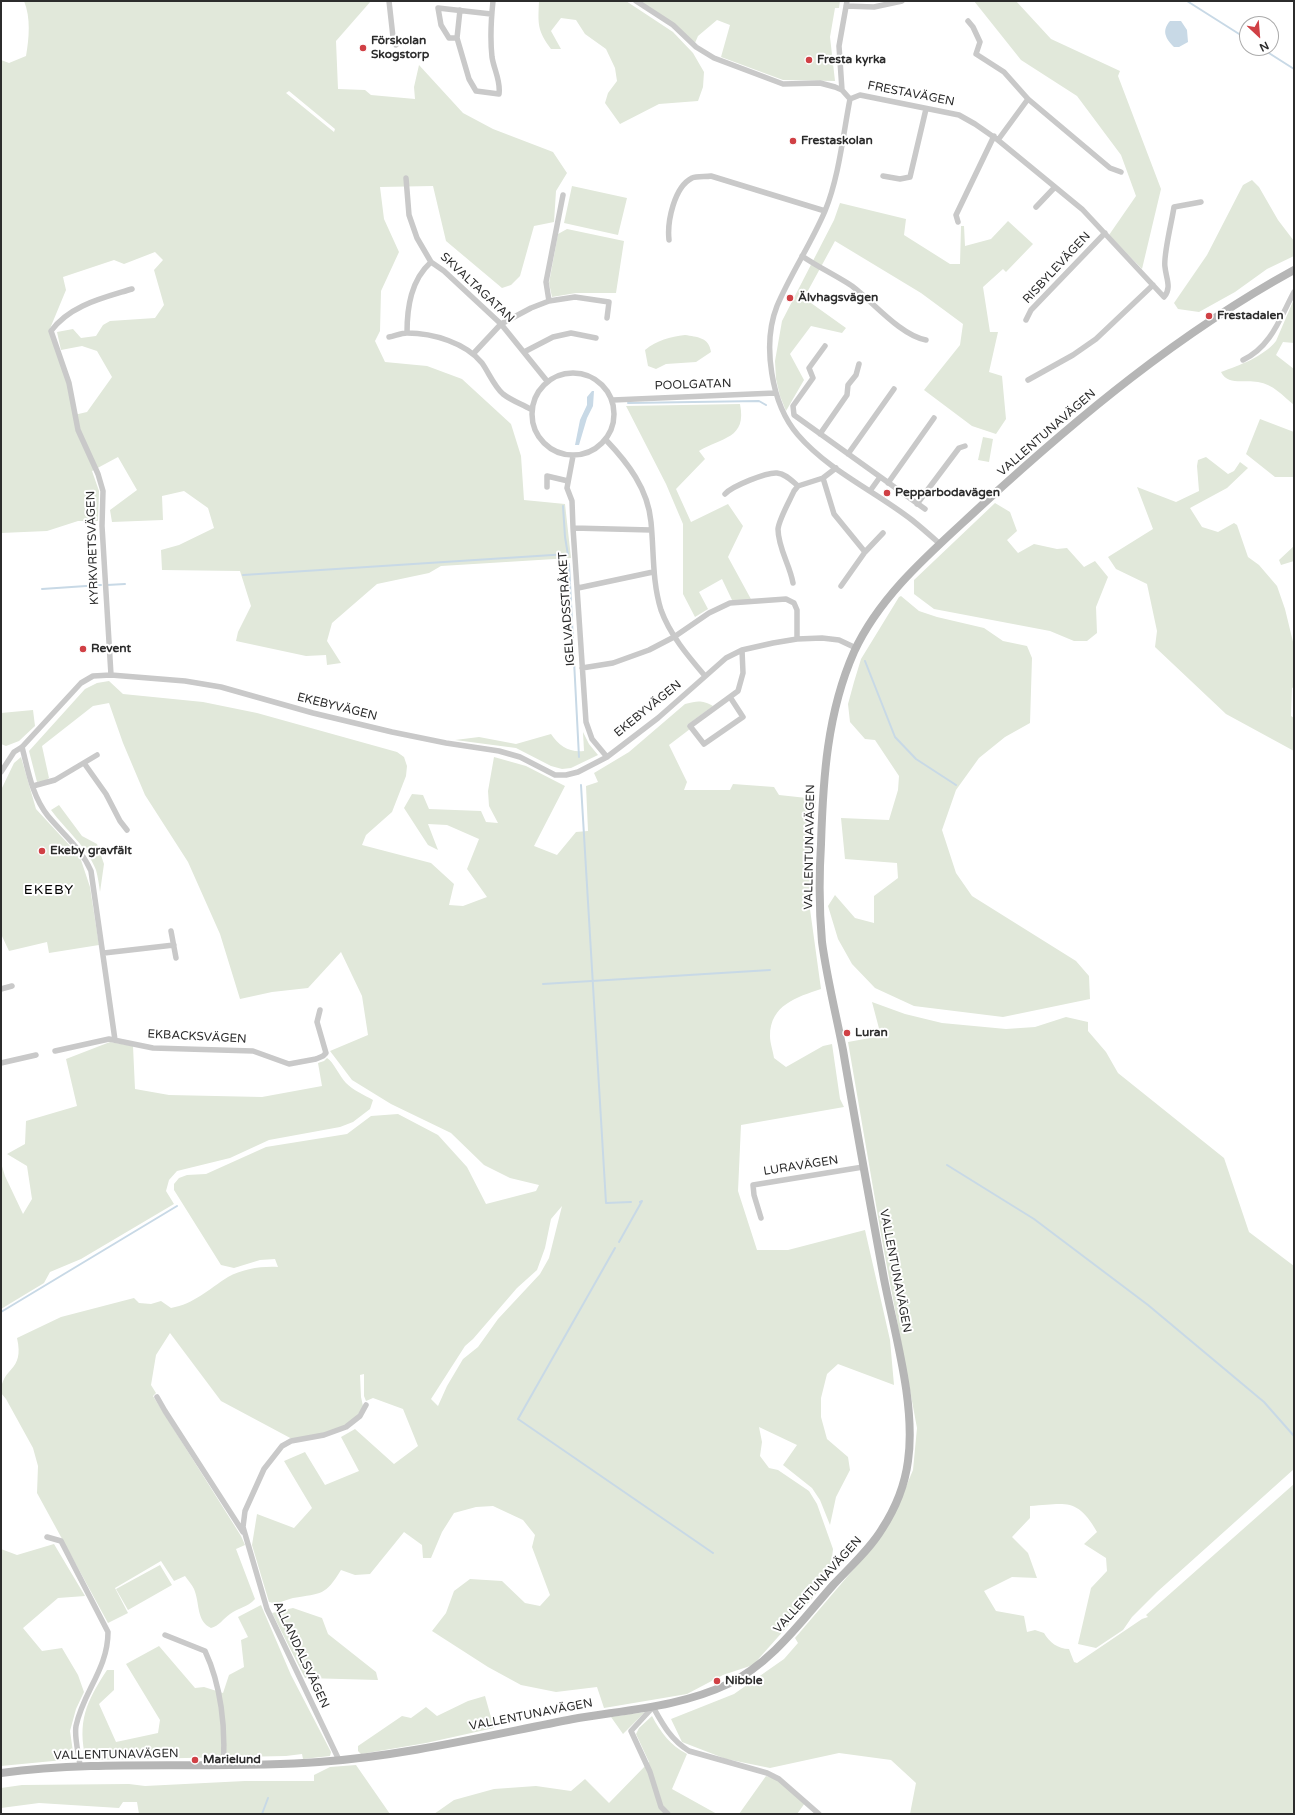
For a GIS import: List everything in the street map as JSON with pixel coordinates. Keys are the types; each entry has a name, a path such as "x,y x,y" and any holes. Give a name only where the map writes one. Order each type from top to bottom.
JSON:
{"main road":[{"name":"VALLENTUNAVÄGEN","path":"1,1773 80,1766 223,1766 339,1760 436,1745 609,1713 653,1707 709,1692 734,1682 754,1669 785,1640 881,1533 896,1503 908,1468 911,1431 903,1376 862,1167 840,1038 827,973 819,899 823,783 828,744 839,691 856,648 878,613 898,587 940,544 1061,435 1120,386 1217,316 1294,270"}],"street":[{"path":"389,1 393,37 396,45"},
{"path":"460,10 457,38 469,78 476,91 498,94 500,88 492,58 491,14 493,1"},
{"path":"636,1 673,25 696,47 714,58 783,84 820,83 842,90 839,46 846,3 874,7 902,1"},
{"path":"457,38 449,38 441,25 438,8 491,14"},
{"path":"968,21 973,27 980,42 976,54 1004,72 1028,99 1110,168 1121,172"},
{"name":"FRESTAVÄGEN","path":"842,90 850,99 860,95 926,110 959,114 996,138 1082,209 1164,297 1167,294 1168,285 1164,266 1174,207 1201,202"},
{"path":"850,99 832,190 825,211 777,307 770,342 771,373 775,393 785,418 797,435 810,447 836,468 912,520 940,544"},
{"path":"958,222 956,215 996,138 1028,99"},
{"path":"883,176 900,179 910,177 926,110"},
{"path":"669,240 668,231 677,192 692,178 711,176 825,211"},
{"name":"SKVALTAGATAN","path":"406,178 409,215 417,238 431,262 501,324 547,381"},
{"path":"1036,207 1055,187"},
{"path":"549,301 546,282 563,195"},
{"name":"RISBYLEVÄGEN","path":"1026,320 1031,310 1105,233"},
{"path":"802,256 852,287 892,321 917,338 926,340"},
{"path":"407,333 407,312 413,289 422,270 431,262"},
{"path":"1028,380 1073,355 1096,339 1154,285"},
{"name":"KYRKVRETSVÄGEN","path":"111,675 102,526 103,491 98,474 78,430 70,383 51,331 59,319 81,306 132,289"},
{"path":"1243,360 1263,347 1271,336 1294,292"},
{"path":"473,354 501,324 531,308 549,301 575,297 609,302 607,318"},
{"path":"389,337 407,333 438,337 458,345 473,354 482,363 501,392 512,401 532,410"},
{"path":"524,352 552,337 571,333 596,338"},
{"path":"825,346 809,368 813,378 793,406 794,415 925,509"},
{"path":"820,434 847,395 848,385 856,375 859,364"},
{"path":"566,373 578,373 595,379 607,391 613,400 615,412 613,425 606,440 585,453 573,456 560,454 546,443 536,428 532,410 534,398 547,381 566,373"},
{"path":"848,454 894,389"},
{"name":"POOLGATAN","path":"613,400 649,397 775,393"},
{"path":"888,483 934,418"},
{"path":"606,440 626,461 635,474 646,501 651,530 653,572 661,609 674,637 704,676"},
{"path":"917,504 959,448 965,446"},
{"name":"IGELVADSSTRÅKET","path":"573,456 567,488 572,501 586,722 592,739 607,757"},
{"path":"793,584 791,574 780,546 778,527 794,491 798,486 823,478 836,468"},
{"path":"725,494 730,488 743,482 776,472 787,476 798,486"},
{"path":"547,487 547,476 568,481"},
{"path":"870,491 880,477"},
{"path":"823,478 834,514 865,552"},
{"path":"573,528 651,530"},
{"path":"841,586 865,552 883,533"},
{"path":"578,588 653,572"},
{"path":"582,668 613,663 649,650 674,637 709,612 730,603 786,599 794,603 797,610 797,639"},
{"name":"EKEBYVÄGEN","path":"1,772 14,752 22,747 81,683 92,676 111,675 185,681 221,687 313,713 392,732 446,743 499,750 520,757 555,775 566,775 578,772 607,757 658,718 726,658 742,650 773,642 797,639 839,640 856,648"},
{"path":"730,697 743,717 704,744 690,726 738,691 743,673 742,650"},
{"path":"22,747 37,799 47,815 78,847 89,865 93,879 104,953 115,1040 109,1039 55,1051"},
{"path":"33,786 55,780 97,755"},
{"path":"84,763 106,794 120,822 127,830"},
{"path":"171,931 176,958"},
{"path":"104,953 174,945"},
{"path":"1,989 12,986"},
{"name":"EKBACKSVÄGEN","path":"115,1040 153,1048 254,1051 289,1064 316,1059 326,1053 317,1022 320,1010"},
{"path":"1,1063 36,1055"},
{"name":"LURAVÄGEN","path":"761,1218 753,1185 862,1167"},
{"name":"ALLANDALSVÄGEN","path":"157,1397 244,1534"},
{"name":"ALLANDALSVÄGEN","path":"339,1760 267,1609 243,1527 245,1511 264,1469 282,1446 291,1441 324,1435 346,1427 360,1416 366,1405"},
{"path":"47,1537 61,1541 108,1632 108,1645 104,1661 80,1712 76,1728 80,1766"},
{"path":"165,1635 205,1651 218,1687 224,1747 223,1766"},
{"path":"668,1814 662,1808 650,1772 637,1748 631,1731 653,1707 669,1736 678,1744 689,1751 767,1773 779,1778 819,1814"}],"shaded area":[{"path":"24,1 371,1 336,41 338,89 365,90 371,95 415,99 414,87 419,65 463,113 493,129 553,152 567,173 556,191 554,222 534,226 520,276 511,285 502,288 446,241 433,186 380,187 384,219 399,252 381,291 380,331 375,341 385,362 427,366 462,379 511,424 521,456 524,500 565,504 571,558 441,566 429,573 377,584 332,623 327,641 341,663 327,665 326,655 306,656 236,641 238,632 251,606 240,571 162,570 161,550 179,545 214,528 208,508 184,491 162,496 163,520 112,522 110,510 137,490 118,457 92,471 99,491 98,521 78,521 47,531 1,533 1,60 9,63 26,56 29,28","holes":["289,91 335,129 334,132 286,93","155,252 163,260 154,270 164,305 155,318 110,321 103,325 96,336 81,338 73,329 57,332 61,350 82,346 97,351 112,377 87,412 74,415 67,383 49,331 66,290 63,277 114,260 124,264"]},
{"path":"539,1 626,1 673,32 693,53 704,72 703,87 698,101 659,104 620,124 605,103 608,93 617,81 615,68 606,49 585,34 576,20 561,18 551,31 561,49 551,49 543,37 539,26"},
{"path":"640,1 840,1 839,8 835,8 830,37 835,81 783,80 721,57 730,25 717,20 698,36 695,43"},
{"path":"974,1 1016,1 1051,39 1120,71 1118,76 1161,189 1142,269 1109,235 1136,196 1121,155 1077,96 1021,60"},
{"path":"1252,180 1259,187 1278,220 1294,241 1294,256 1267,269 1235,292 1199,312 1178,309 1174,303 1207,255 1243,185"},
{"path":"572,186 627,198 618,235 564,223"},
{"path":"840,203 906,219 904,235 950,264 960,264 961,226 964,226 965,246 991,239 1008,221 1033,244 1006,272 1003,269 983,287 990,332 998,332 989,372 1002,376 1006,419 996,434 972,426 924,390 960,345 963,324 921,293 835,241 804,298 846,328 842,333 811,326 790,354 804,380 786,411 780,396 776,379 775,361 782,321 834,220"},
{"path":"567,229 624,241 616,293 576,293 552,297 549,283 558,234"},
{"path":"1294,299 1294,343 1283,342 1276,355 1294,369 1294,405 1278,391 1268,385 1253,381 1232,381 1221,372 1251,360 1271,347 1276,341"},
{"path":"685,335 702,339 708,343 711,352 696,362 666,364 656,369 648,366 645,350 664,340"},
{"path":"740,404 740,424 736,431 724,439 699,451 705,459 676,489 691,522 728,504 743,526 728,557 752,601 732,600 722,579 699,592 708,609 695,617 683,594 683,524 666,484 626,406"},
{"path":"1260,419 1294,432 1294,477 1275,477 1246,454"},
{"path":"983,437 993,439 989,462 978,460"},
{"path":"1206,457 1228,474 1234,471 1240,462 1248,468 1227,488 1190,508 1202,527 1218,532 1234,523 1237,525 1248,557 1259,565 1277,586 1285,609 1294,646 1294,687 1292,688 1291,716 1294,718 1294,751 1226,714 1155,647 1157,631 1147,584 1116,569 1108,557 1153,529 1137,487 1176,502 1199,491 1198,460"},
{"path":"995,503 1010,512 1017,531 1007,540 1018,553 1034,544 1057,549 1067,548 1084,567 1095,561 1108,577 1096,607 1097,633 1087,641 1074,641 1050,631 934,609 914,594 914,580"},
{"path":"1294,546 1294,561 1281,565 1279,560"},
{"path":"901,596 919,611 937,617 984,628 1003,641 1027,646 1032,658 1030,723 1005,737 979,758 956,790 942,830 956,873 972,896 1076,961 1089,976 1090,999 1003,1017 914,1006 875,988 852,964 838,939 828,906 835,895 855,918 874,923 874,896 898,878 897,863 845,859 841,818 889,820 898,790 899,776 875,740 865,739 850,722 848,704 861,659"},
{"path":"109,681 123,694 203,702 257,713 397,752 404,757 407,766 406,776 392,812 366,835 362,845 431,863 454,884 449,905 463,906 487,897 467,869 479,839 447,825 428,824 438,850 428,845 404,808 412,794 423,795 429,809 481,811 486,822 498,823 489,806 488,791 494,757 526,766 565,786 534,846 557,855 576,832 588,831 586,786 598,782 594,773 629,752 685,704 689,703 702,702 713,706 687,725 690,729 669,745 687,782 684,790 730,790 733,784 774,787 779,795 816,799 809,902 821,989 803,995 786,1004 775,1017 771,1025 770,1039 774,1058 786,1067 823,1046 832,1044 840,1099 844,1107 741,1125 738,1191 757,1250 788,1250 865,1230 890,1340 894,1385 838,1364 827,1374 821,1398 821,1417 827,1439 848,1457 850,1470 836,1497 830,1525 820,1500 812,1488 783,1465 797,1445 759,1427 762,1442 760,1456 769,1468 778,1470 809,1491 817,1504 833,1549 830,1575 811,1600 753,1665 723,1675 687,1694 604,1708 597,1687 556,1692 521,1685 488,1667 432,1631 446,1613 454,1591 470,1579 502,1581 525,1603 540,1606 550,1595 532,1547 535,1535 523,1520 493,1506 476,1507 454,1513 442,1532 431,1558 423,1558 422,1545 404,1532 370,1574 355,1575 341,1570 331,1585 322,1592 293,1598 279,1603 269,1602 252,1545 257,1514 294,1528 312,1508 284,1461 305,1452 325,1485 359,1471 341,1437 355,1429 394,1464 418,1446 403,1409 373,1398 366,1401 364,1396 364,1374 360,1375 363,1406 351,1421 323,1434 294,1440 221,1401 170,1333 156,1355 151,1385 156,1393 153,1396 241,1536 245,1545 236,1549 255,1599 249,1604 233,1612 219,1624 211,1628 203,1621 199,1611 196,1594 189,1581 185,1576 174,1581 161,1561 115,1588 128,1613 108,1623 37,1493 38,1466 33,1448 6,1399 1,1393 2,1384 18,1358 19,1349 17,1338 61,1317 134,1298 139,1303 151,1304 161,1301 171,1308 179,1306 194,1300 228,1277 239,1272 265,1267 278,1267 275,1259 260,1260 234,1268 221,1265 174,1190 174,1184 179,1178 187,1175 206,1174 266,1147 347,1134 371,1116 398,1114 438,1135 467,1167 486,1204 536,1191 539,1185 510,1178 484,1165 451,1133 391,1104 352,1080 330,1051 368,1035 362,996 341,952 308,988 272,992 240,999 220,934 188,862 145,795 123,743 109,703 93,706 42,746 49,778 45,781 37,782 29,751 85,689 97,683","holes":["562,1206 549,1258 540,1274 498,1319 478,1347 463,1359 447,1386 438,1406 431,1399 465,1346 473,1339 517,1288 537,1270 545,1248 551,1219"]},
{"path":"33,710 35,726 19,741 6,746 1,744 1,713"},
{"path":"583,732 589,744 598,755 571,768 562,769 551,766 516,748 455,740 479,737 516,744 551,734 565,748 574,751 584,751"},
{"path":"21,757 36,809 81,860 90,887 99,945 49,953 47,942 9,951 1,934 1,790 14,763"},
{"path":"59,805 82,836 97,844 104,864 100,892 97,873 88,854 51,810"},
{"path":"872,1002 905,1014 942,1023 1006,1029 1035,1027 1066,1017 1088,1022 1088,1031 1106,1052 1118,1073 1224,1158 1249,1232 1294,1266 1294,1469 1157,1592 1132,1617 1123,1630 1096,1648 1078,1644 1091,1588 1107,1571 1106,1558 1084,1544 1097,1532 1090,1521 1077,1508 1062,1504 1030,1506 1030,1518 1012,1537 1028,1553 1037,1578 1012,1577 984,1591 996,1611 1024,1616 1027,1632 1035,1630 1044,1633 1054,1644 1061,1648 1069,1649 1074,1662 1077,1663 1142,1619 1148,1617 1146,1615 1294,1484 1294,1814 910,1814 916,1783 891,1760 839,1753 770,1768 726,1759 682,1742 671,1719 734,1694 784,1659 798,1643 795,1638 881,1537 897,1508 913,1470 917,1428 882,1240 848,1042 881,1036"},
{"path":"110,1042 133,1046 135,1089 169,1095 262,1097 322,1086 318,1063 327,1058 332,1062 346,1083 373,1100 370,1109 353,1122 340,1127 269,1140 230,1158 177,1171 169,1180 166,1191 174,1204 81,1259 50,1272 44,1283 1,1309 1,1163 5,1176 23,1214 32,1199 27,1166 7,1154 25,1144 26,1121 77,1106 66,1059"},
{"path":"54,1544 85,1596 58,1598 23,1628 42,1651 62,1648 78,1675 84,1692 76,1709 70,1731 74,1759 1,1766 1,1549 17,1555"},
{"path":"160,1565 172,1585 128,1610 116,1589"},
{"path":"261,1605 291,1675 331,1752 330,1756 303,1759 302,1754 286,1756 86,1760 83,1747 83,1723 85,1713 94,1692 107,1670 114,1670 114,1690 99,1704 116,1742 158,1733 160,1720 126,1664 159,1646 195,1688 204,1687 223,1693 229,1675 244,1667 241,1640 248,1637 238,1617"},
{"path":"293,1608 322,1618 328,1634 376,1672 378,1680 305,1678 272,1613"},
{"path":"485,1696 494,1728 426,1743 361,1754 358,1751 358,1746 402,1716 411,1718 426,1707 437,1716 468,1701"},
{"path":"645,1712 623,1734 611,1717"},
{"path":"652,1716 666,1738 687,1754 672,1789 717,1814 434,1814 454,1800 494,1789 536,1786 571,1791 585,1779 609,1803 649,1762 636,1734 639,1728"},
{"path":"356,1765 390,1814 139,1814 137,1802 123,1802 119,1808 39,1803 1,1808 1,1788 22,1785 129,1784 145,1786 245,1781 314,1781 314,1775 330,1767"},
{"path":"766,1776 778,1780 805,1803 797,1814 739,1814"}],"water":[{"path":"1170,21 1181,21 1187,30 1188,42 1179,47 1174,47 1171,44 1165,32"},
{"path":"592,391 594,391 593,406 587,418 579,445 575,445 580,420 587,405 587,397"}],"waterway":[{"path":"1187,1 1239,34"},
{"path":"1274,56 1294,69"},
{"path":"628,403 759,401 766,405"},
{"path":"563,506 568,555"},
{"path":"243,575 568,554"},
{"path":"569,564 579,757"},
{"path":"107,585 125,584"},
{"path":"42,589 101,585"},
{"path":"865,661 895,737 916,759 956,785"},
{"path":"581,785 606,1203 631,1202"},
{"path":"543,984 770,970"},
{"path":"947,1165 1034,1219 1148,1305 1264,1402 1294,1436"},
{"path":"619,1242 642,1201 640,1202"},
{"path":"1,1312 177,1206"},
{"path":"615,1248 518,1419 713,1553"},
{"path":"262,1814 268,1798"}],"place":[{"name":"Förskolan Skogstorp","path":"363,48"},
{"name":"Fresta kyrka","path":"809,60"},
{"name":"Frestaskolan","path":"793,141"},
{"name":"Älvhagsvägen","path":"790,298"},
{"name":"Frestadalen","path":"1209,316"},
{"name":"Pepparbodavägen","path":"887,493"},
{"name":"Revent","path":"83,649"},
{"name":"Ekeby gravfält","path":"42,851"},
{"name":"Luran","path":"847,1033"},
{"name":"Nibble","path":"717,1681"},
{"name":"Marielund","path":"195,1760"}],"district":[{"name":"EKEBY","path":"49,890"}]}
